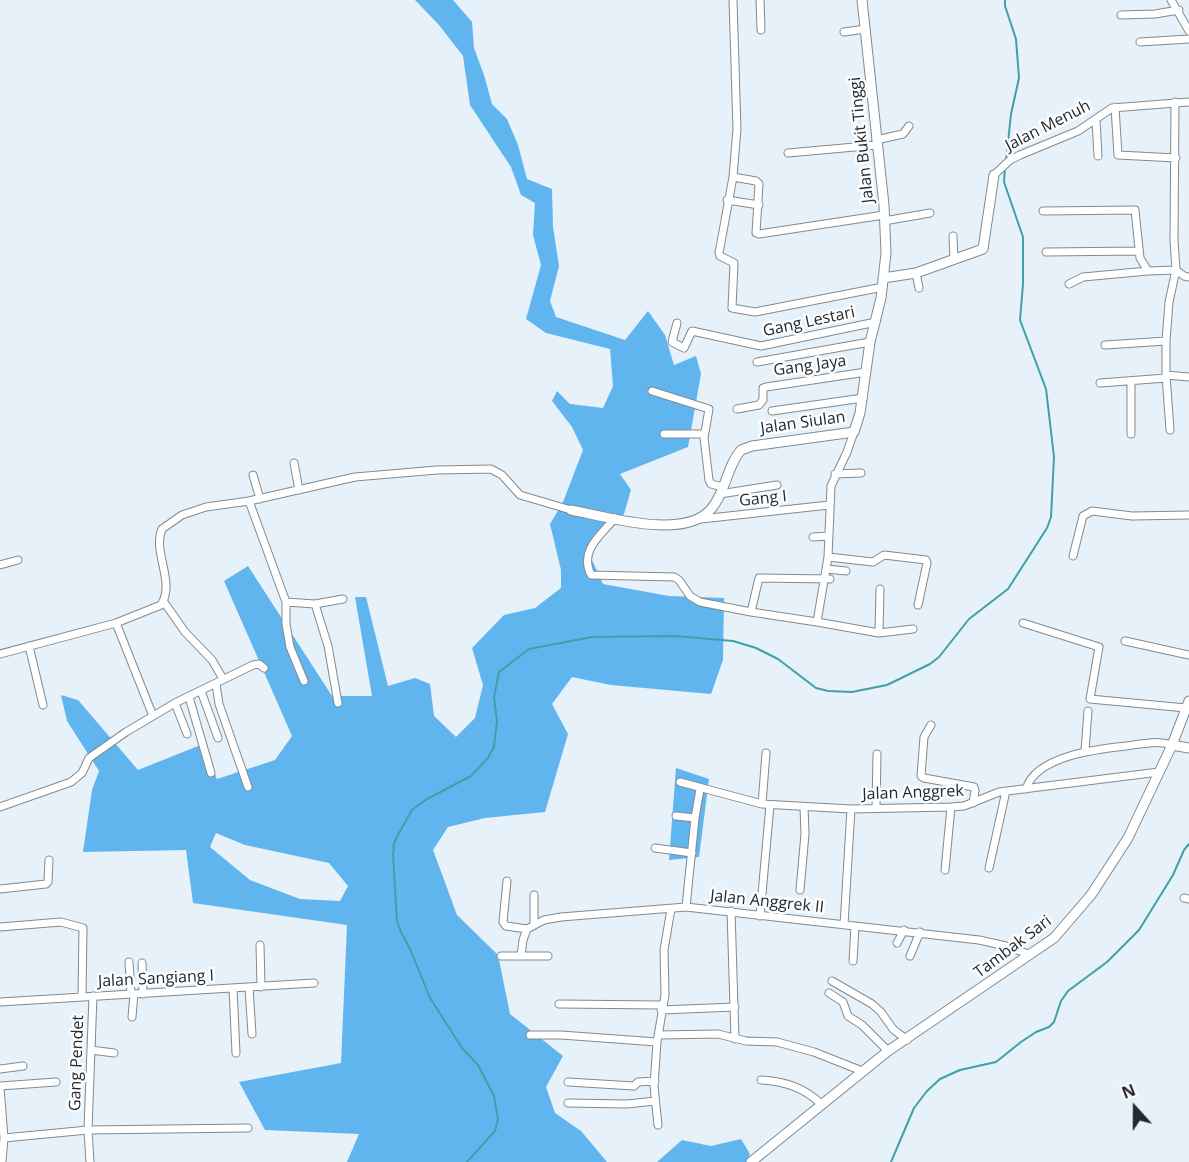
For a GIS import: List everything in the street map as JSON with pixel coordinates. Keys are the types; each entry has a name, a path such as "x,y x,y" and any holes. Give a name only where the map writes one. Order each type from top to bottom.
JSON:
{"street":[{"path":"733,0 737,129 733,177 719,253 734,263 732,305 734,310 755,312 883,282"},
{"path":"760,0 761,30"},
{"name":"Jalan Bukit Tinggi","path":"862,0 884,218 886,253 883,282"},
{"path":"1172,0 1189,31"},
{"path":"1121,15 1155,14 1179,10"},
{"path":"844,32 866,29"},
{"path":"1140,42 1189,39"},
{"path":"1170,430 1166,341 1169,302 1176,270 1174,240 1175,102"},
{"name":"Jalan Menuh","path":"883,282 981,250 984,247 994,175 1010,160 1078,131 1112,108 1189,102"},
{"path":"1116,107 1116,154 1176,158"},
{"path":"1096,120 1098,156"},
{"path":"788,153 877,142 903,134 909,126"},
{"path":"733,177 758,182 759,205 755,231 759,234 930,213"},
{"path":"727,200 759,205"},
{"path":"1043,211 1136,210 1139,251 1141,261 1148,271"},
{"path":"953,236 954,260"},
{"path":"1046,252 1139,251"},
{"path":"1069,284 1083,277 1148,271 1176,270 1189,277"},
{"path":"916,273 919,288"},
{"name":"Jalan Siulan","path":"701,519 714,507 738,453 746,447 854,432 860,417 870,342 883,282"},
{"name":"Gang Lestari","path":"677,323 672,342 684,348 692,331 761,346 876,322"},
{"path":"1105,345 1166,341"},
{"path":"757,362 870,342"},
{"name":"Gang Jaya","path":"737,409 759,405 766,387 866,372"},
{"path":"1100,383 1189,377"},
{"path":"1131,381 1131,434"},
{"path":"652,391 708,408 704,434 709,482 722,491 777,485"},
{"path":"772,411 862,398"},
{"path":"817,622 827,579 831,486 854,432"},
{"path":"664,434 704,434"},
{"path":"294,463 299,490"},
{"path":"223,679 212,660 185,632 164,602 166,582 160,541 162,529 182,515 199,509 260,499 355,477 437,470 483,469 497,471 520,495 556,507 668,526 701,519"},
{"path":"836,474 861,473"},
{"path":"254,475 260,499"},
{"path":"249,501 286,602 285,617 288,639 304,681"},
{"name":"Gang I","path":"701,519 829,505"},
{"path":"1073,556 1083,516 1087,512 1132,516 1189,514"},
{"path":"615,518 588,551 586,558 591,575 674,577 679,580 690,596 700,602 879,633 913,629"},
{"path":"813,537 829,536"},
{"path":"828,557 873,562 884,555 926,560 918,605"},
{"path":"0,565 18,560"},
{"path":"826,570 846,571"},
{"path":"751,612 759,578 827,579"},
{"path":"879,633 880,589"},
{"path":"286,602 315,604 343,599"},
{"path":"0,654 116,622 157,607 164,602"},
{"path":"315,604 328,646 338,703"},
{"path":"116,622 153,716"},
{"path":"1023,623 1099,647 1090,699 1188,705"},
{"path":"1125,641 1189,655"},
{"path":"29,646 43,705"},
{"path":"0,807 71,782 82,774 89,758 175,703 256,664 264,668"},
{"path":"216,684 219,704 248,787"},
{"path":"201,691 218,738"},
{"path":"189,697 211,773"},
{"path":"175,703 187,734"},
{"name":"Tambak Sari","path":"750,1162 862,1071 1054,938 1091,895 1128,838 1172,745 1188,705"},
{"path":"1085,751 1088,711"},
{"path":"931,725 924,737 921,776 974,787 973,803"},
{"path":"1026,789 1032,777 1044,768 1085,751 1159,742 1189,748"},
{"path":"762,804 766,753"},
{"path":"876,807 877,754"},
{"name":"Jalan Anggrek","path":"844,925 852,809 951,807 973,803 989,795 1006,791 1159,772"},
{"path":"680,782 762,804 852,809"},
{"path":"686,907 700,789"},
{"path":"989,868 1006,791"},
{"path":"760,916 770,805"},
{"path":"800,890 805,834 804,807"},
{"path":"945,870 951,807"},
{"path":"676,816 695,818"},
{"path":"655,848 692,853"},
{"path":"0,889 46,884 49,860"},
{"path":"507,880 503,922 506,926 530,927"},
{"path":"521,956 523,940 530,927 534,895"},
{"name":"Jalan Anggrek II","path":"530,927 544,920 573,916 686,907 978,940 1006,946 1031,955"},
{"path":"658,1125 655,1081 664,995 664,950 671,909"},
{"path":"731,911 735,1039"},
{"path":"0,927 61,922 83,928 82,997"},
{"path":"853,961 855,926"},
{"path":"897,943 904,930"},
{"path":"910,956 920,932"},
{"path":"260,945 261,987"},
{"path":"501,956 548,956"},
{"path":"129,962 132,1017"},
{"path":"142,963 143,994"},
{"path":"832,981 872,1004 893,1029 907,1040"},
{"name":"Jalan Sangiang I","path":"0,1002 314,983"},
{"path":"249,987 252,1034"},
{"path":"233,988 236,1053"},
{"path":"829,993 843,1002 848,1016 867,1029 888,1052"},
{"name":"Gang Pendet","path":"90,1162 88,1130 93,996"},
{"path":"560,1004 735,1007"},
{"path":"530,1035 658,1039 718,1034 735,1039 792,1045 862,1071"},
{"path":"91,1050 114,1053"},
{"path":"0,1069 23,1066"},
{"path":"761,1080 775,1081 801,1089 821,1104"},
{"path":"568,1082 634,1086 638,1082 655,1081"},
{"path":"2,1162 4,1138 0,1087 56,1082"},
{"path":"568,1102 627,1104 655,1101"},
{"path":"4,1138 88,1130 248,1128"}],"shaded area":[{"path":"415,0 453,0 472,22 474,48 492,104 507,119 518,145 527,179 552,189 553,227 559,266 550,301 556,317 625,340 648,311 665,335 674,365 696,356 701,374 688,447 620,474 631,490 624,514 588,551 603,584 669,596 724,598 723,660 711,694 611,685 572,677 552,704 568,734 545,812 485,818 448,827 433,850 457,915 498,955 510,1014 563,1056 546,1087 555,1113 581,1131 607,1162 347,1162 359,1134 265,1130 239,1082 341,1063 347,925 193,903 186,850 83,852 92,790 99,771 67,721 61,695 78,700 138,770 203,744 217,779 275,760 292,736 224,581 248,566 332,696 372,696 355,597 366,597 388,686 415,678 430,684 434,716 456,737 475,718 483,685 472,648 504,615 535,608 561,588 561,570 550,524 563,502 583,450 572,427 552,401 557,391 570,404 603,408 613,386 610,349 546,333 526,319 541,265 533,235 535,203 521,195 511,167 470,105 463,56 439,25","holes":["216,833 245,845 329,863 348,886 340,901 300,899 250,880 210,847"]},
{"path":"676,768 709,779 699,857 669,860"},
{"path":"741,1139 750,1154 746,1162 657,1162 682,1140 711,1146"}],"waterway":[{"path":"1005,0 1016,39 1019,78 1011,114 1006,162"},
{"path":"467,1162 495,1131 498,1119 494,1096 478,1065 462,1048 430,998 397,921 393,855 394,843 399,833 412,810 427,799 471,776 488,758 494,747 497,721 494,697 499,672 529,649 592,637 675,636 733,641 756,648 778,659 816,688 852,692 887,685 930,664 939,657 969,619 1008,589 1047,528 1051,517 1054,457 1046,389 1020,320 1023,237 1004,182 1005,168"},
{"path":"891,1162 914,1108 940,1079 960,1070 996,1062 1021,1042 1054,1022 1061,1001 1068,991 1107,962 1139,930 1189,844"}]}
